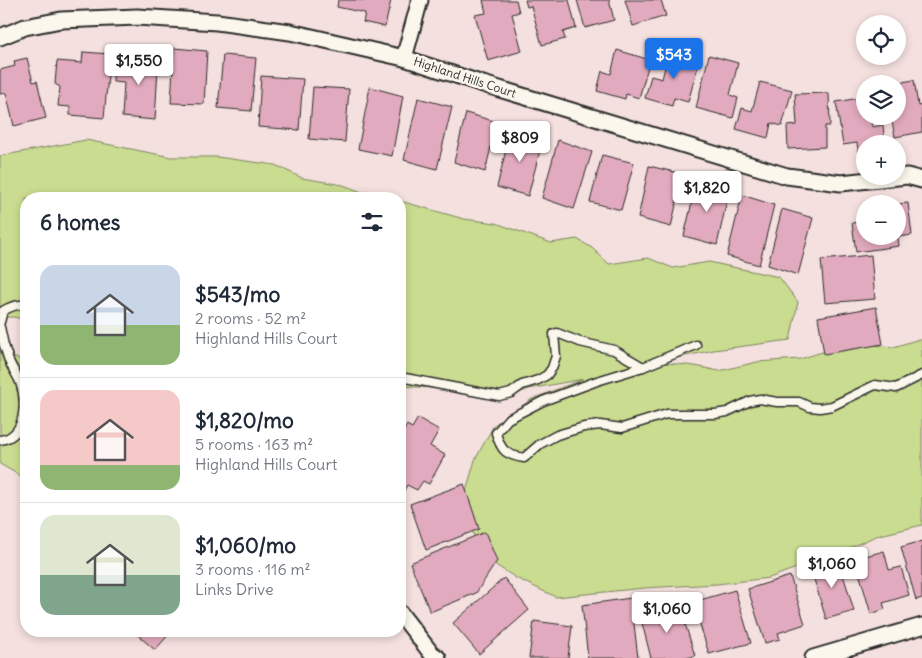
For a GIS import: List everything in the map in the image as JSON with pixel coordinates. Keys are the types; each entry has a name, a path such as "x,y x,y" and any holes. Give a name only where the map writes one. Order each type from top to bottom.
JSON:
{"street":[{"path":"404,58 420,0"},
{"name":"Highland Hills Court","path":"0,37 25,27 61,20 147,18 217,22 290,32 404,58 483,84 787,176 841,183 907,176 922,180"},
{"path":"406,621 431,653 438,658"},
{"path":"812,658 922,626"}],"lane":[{"path":"0,322 3,310 20,304"},
{"path":"0,327 10,362 20,381"},
{"path":"406,378 499,396 511,393 522,385 538,380 552,368 556,356 554,334 557,332 580,342 614,350 643,367"},
{"path":"696,345 643,367 597,381 543,401 508,419 496,433 499,445 509,455 524,458 540,444 557,435 584,427 600,425 622,428 666,414 715,414 727,412 750,401 760,400 799,402 810,407 820,408 832,406 875,385 896,388 922,375"},
{"path":"0,440 10,438 20,425"}],"green space":[{"path":"86,140 171,157 217,157 275,165 302,178 343,185 362,192 20,192 20,318 0,317 0,156"},
{"path":"406,203 464,219 496,223 551,243 577,239 592,248 609,264 648,258 673,268 709,262 779,277 798,302 790,340 714,350 657,362 695,366 719,371 757,362 800,359 851,343 894,347 922,340 922,525 876,536 838,553 769,578 556,597 516,578 480,555 463,502 475,460 494,425 532,399 583,379 529,389 507,397 467,390 406,386"},
{"path":"0,352 20,360 20,476 0,464"}],"building":[{"path":"338,0 391,0 385,27 363,22 365,13 337,7"},
{"path":"483,0 516,0 519,12 512,14 522,51 488,61 475,15 486,13"},
{"path":"525,0 569,0 576,28 563,32 565,39 542,45 531,6 527,7"},
{"path":"577,0 609,0 614,20 585,28"},
{"path":"625,0 661,0 666,16 633,26"},
{"path":"174,48 207,51 204,104 171,103"},
{"path":"149,49 159,50 155,120 122,117 124,83 113,82 114,60 149,62"},
{"path":"617,50 650,60 639,98 626,94 625,99 597,91 602,71 611,74"},
{"path":"669,51 700,59 688,102 674,98 672,106 645,98 651,76 662,79"},
{"path":"83,52 110,54 104,118 70,115 70,107 58,106 60,87 55,84 57,61 82,63"},
{"path":"223,55 256,58 251,111 218,108"},
{"path":"709,55 738,63 730,95 738,98 733,118 696,108"},
{"path":"27,58 33,82 37,81 46,118 14,126 6,93 0,94 0,70 15,66 14,61"},
{"path":"261,76 303,79 299,130 258,127"},
{"path":"914,80 918,106 922,105 922,132 895,135 893,125 906,125 906,81"},
{"path":"760,82 792,90 782,126 771,123 768,138 736,129 742,108 752,111"},
{"path":"313,87 349,89 345,142 309,139"},
{"path":"370,87 403,96 392,156 358,149"},
{"path":"829,93 830,126 825,126 825,147 788,149 787,126 797,125 795,94"},
{"path":"418,98 452,107 437,169 404,160"},
{"path":"856,99 856,125 872,125 872,127 883,125 884,135 856,135 856,143 843,145 836,102"},
{"path":"466,113 497,122 485,172 454,162"},
{"path":"511,129 543,139 528,196 497,187"},
{"path":"558,140 592,152 574,209 542,198"},
{"path":"602,155 634,163 621,210 590,202"},
{"path":"649,166 683,174 671,227 638,218"},
{"path":"697,181 729,191 717,245 684,236"},
{"path":"742,195 774,205 759,265 727,256"},
{"path":"906,203 908,203 912,235 906,236"},
{"path":"782,209 813,218 798,275 768,265"},
{"path":"856,222 856,245 899,246 856,252 852,223"},
{"path":"871,255 875,299 825,303 821,260"},
{"path":"876,307 883,344 824,354 818,317"},
{"path":"418,418 439,430 430,446 445,455 429,484 423,481 417,490 407,485 406,487 406,427 407,425 412,428"},
{"path":"464,484 479,529 426,550 410,504"},
{"path":"485,532 497,561 476,593 430,612 410,563"},
{"path":"922,541 922,598 916,600 901,547"},
{"path":"884,551 889,570 901,567 909,595 883,603 885,609 871,614 855,559"},
{"path":"838,558 854,611 826,619 810,566"},
{"path":"790,576 805,624 778,633 780,639 765,643 748,589"},
{"path":"504,578 529,610 479,654 453,623"},
{"path":"735,590 751,643 709,654 693,602"},
{"path":"631,598 638,658 588,658 582,605"},
{"path":"679,604 695,656 686,658 651,658 640,615"},
{"path":"534,621 572,626 568,658 529,658"},
{"path":"140,637 167,637 155,650"}]}
